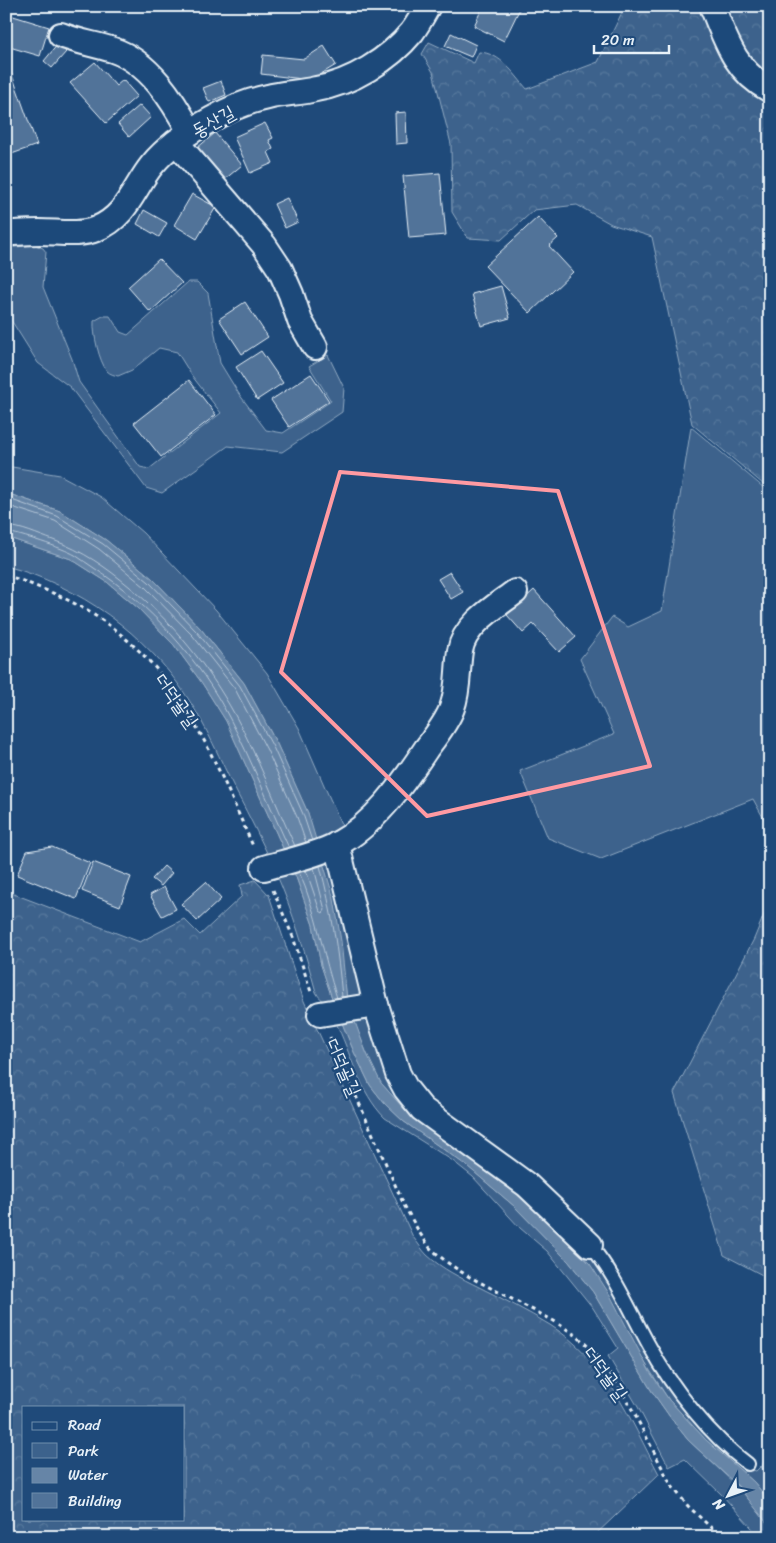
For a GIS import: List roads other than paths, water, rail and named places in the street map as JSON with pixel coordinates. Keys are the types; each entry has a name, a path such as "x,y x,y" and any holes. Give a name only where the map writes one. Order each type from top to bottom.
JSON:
{"street":[{"name":"동산길","path":"6,233 85,232 107,224 127,205 152,165 162,153 183,137 212,118 243,104 269,96 335,85 373,66 400,45 412,32 428,6"},
{"path":"712,6 732,54 753,79 770,90"},
{"path":"61,35 86,44 114,50 142,67 157,81 174,103 183,137 280,269 300,321 315,347"},
{"path":"268,867 334,846 381,809 409,774 452,710 458,680 460,650 464,638 477,622 516,592"},
{"path":"334,846 372,1006 398,1074 413,1100 422,1109 527,1185 590,1245"},
{"path":"325,1014 372,1006"}],"lane":[{"path":"590,1245 611,1274 649,1346 670,1378 720,1441 748,1464"}],"water":[{"path":"6,493 60,511 106,540 153,579 201,629 244,683 277,744 308,813 334,899 341,941 347,1000 366,1052 381,1083 405,1110 524,1200 562,1234 590,1264 610,1295 650,1372 669,1400 706,1440 754,1482 770,1502 770,1527 738,1486 688,1440 670,1417 651,1390 593,1292 569,1262 514,1206 467,1166 403,1121 385,1104 370,1085 333,1001 321,965 313,925 296,877 226,721 202,683 174,645 138,608 107,582 71,559 6,537"}]}
